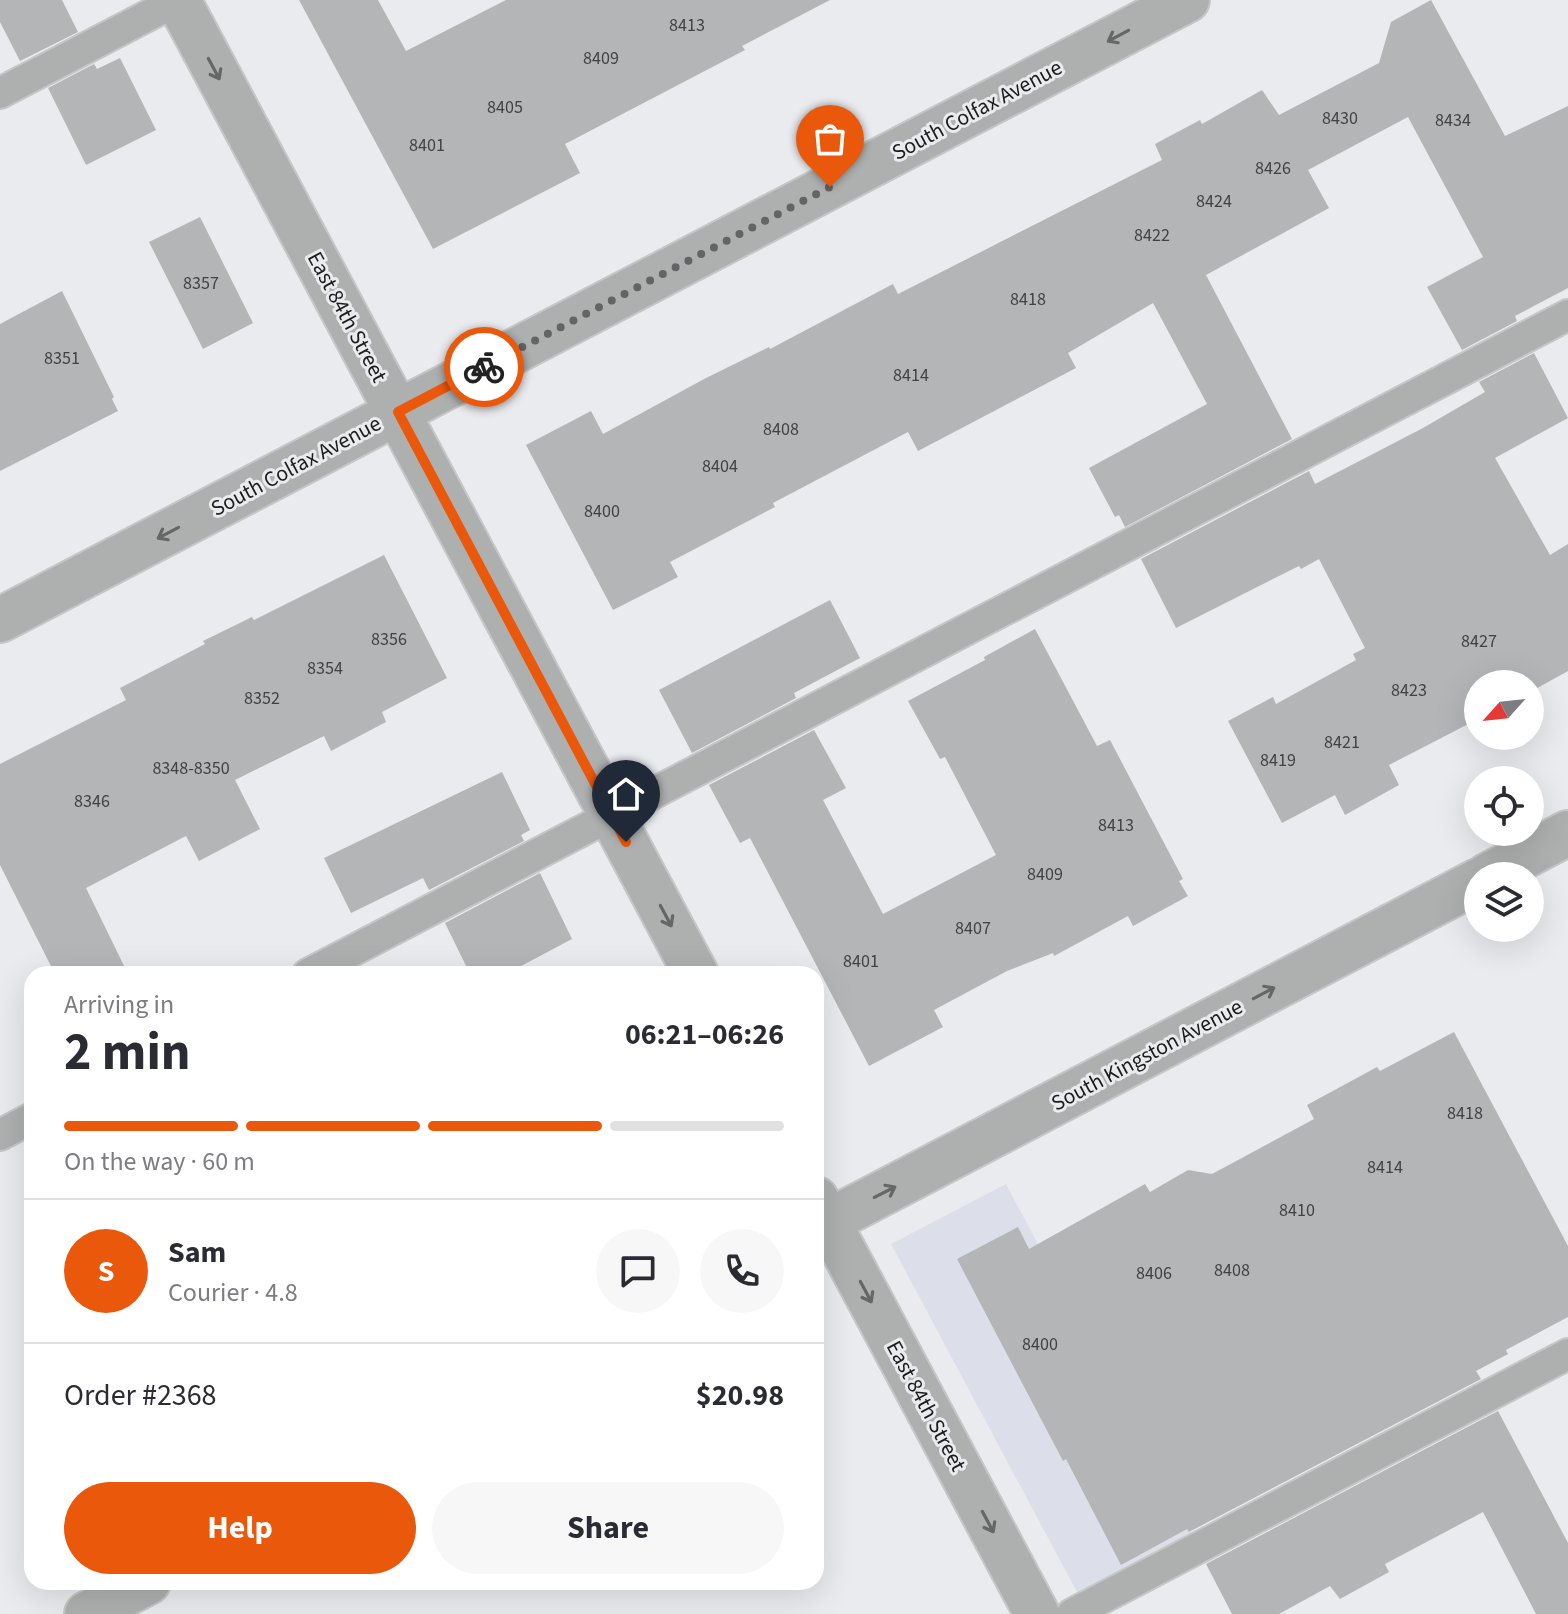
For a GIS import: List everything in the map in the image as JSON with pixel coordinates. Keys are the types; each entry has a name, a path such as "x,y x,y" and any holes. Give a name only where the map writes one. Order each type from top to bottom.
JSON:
{"street":[{"name":"East 84th Street","path":"178,0 692,966"},
{"name":"South Colfax Avenue","path":"0,620 1187,0"},
{"path":"1513,862 1568,833"},
{"name":"South Kingston Avenue","path":"824,1214 1464,888"},
{"name":"East 84th Street","path":"824,1223 1037,1614"},
{"path":"87,1614 133,1590"}],"lane":[{"path":"0,93 178,0"},
{"path":"323,966 1568,315"},
{"path":"0,1135 24,1122"},
{"path":"1072,1614 1568,1354"}],"shaded area":[{"path":"1006,1184 1199,1548 1085,1607 891,1244"}],"building":[{"path":"0,0 62,0 78,32 20,61 0,22"},
{"path":"299,0 378,0 406,51 506,0 830,0 742,46 745,50 565,144 580,173 433,249"},
{"path":"1431,0 1505,136 1568,106 1568,288 1515,316 1517,321 1462,350 1427,287 1483,257 1408,117 1308,170 1329,208 1206,275 1292,439 1125,527 1119,515 1115,517 1089,468 1207,404 1153,303 1068,353 1076,368 918,451 908,432 773,503 775,507 670,562 678,577 613,610 526,445 591,411 603,434 706,378 770,349 893,284 898,294 1162,160 1155,144 1200,120 1202,124 1262,90 1279,115 1379,63 1391,22"},
{"path":"120,58 156,130 86,165 48,88 94,64 97,69"},
{"path":"200,217 253,323 203,349 149,242"},
{"path":"62,291 118,411 0,471 0,324"},
{"path":"1534,353 1568,418 1495,458 1550,555 1568,544 1568,671 1544,684 1544,670 1464,670 1464,726 1389,765 1399,785 1345,815 1335,795 1282,823 1228,721 1273,697 1276,704 1356,660 1353,654 1365,648 1319,559 1176,628 1141,559 1309,471 1315,484 1423,428 1485,392 1479,382"},
{"path":"384,555 447,678 382,712 386,722 331,751 324,736 235,780 260,829 199,861 186,836 86,888 124,966 51,966 0,865 0,764 126,700 120,688 205,644 203,641 252,617 254,620"},
{"path":"830,600 860,658 794,693 796,698 692,753 659,690"},
{"path":"1035,629 1097,746 1110,740 1183,879 1179,881 1188,896 1133,926 1128,916 1054,956 1053,953 1007,971 934,1010 943,1027 869,1066 824,980 824,966 817,966 750,838 740,843 709,785 814,730 846,788 823,800 883,914 996,855 945,757 940,759 908,701 985,660 984,657"},
{"path":"502,772 530,830 521,835 524,841 429,890 423,878 351,913 324,858"},
{"path":"540,873 572,939 521,966 466,966 445,923"},
{"path":"1454,1032 1568,1246 1568,1317 1506,1350 1508,1354 1476,1371 1481,1379 1121,1565 957,1259 1018,1227 1029,1249 1145,1184 1150,1192 1188,1170 1212,1174 1314,1119 1307,1105 1377,1067 1380,1071"},
{"path":"1498,1411 1568,1543 1568,1614 1536,1614 1483,1512 1385,1564 1389,1572 1340,1599 1330,1586 1279,1614 1232,1614 1206,1564"}],"way so far":[{"path":"484,367 830,187"}],"route":[{"path":"484,367 398,412 626,842"}]}
